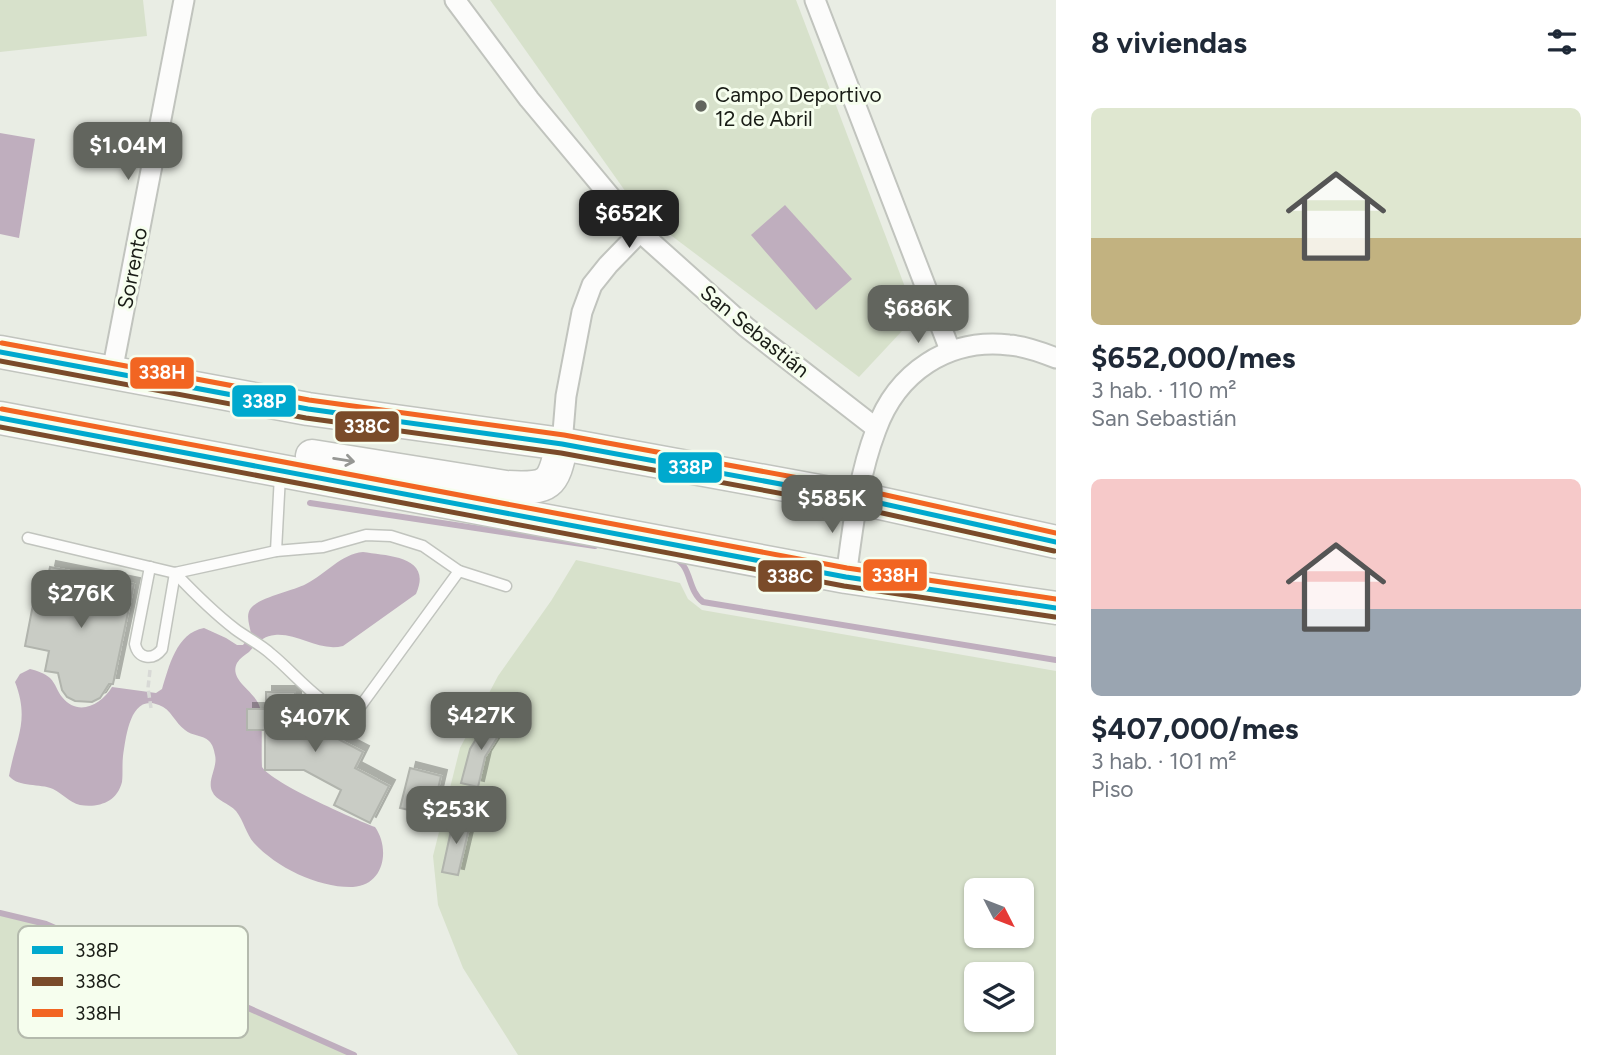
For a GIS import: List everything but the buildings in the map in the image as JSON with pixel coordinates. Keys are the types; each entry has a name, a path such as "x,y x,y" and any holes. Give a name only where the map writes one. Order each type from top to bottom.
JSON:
{"main road":[{"path":"0,352 308,409 859,488 1056,542"},
{"path":"0,418 846,577 1056,608"},
{"path":"281,471 303,456 506,487 541,487 555,474 562,444"}],"street":[{"name":"Sorrento","path":"112,372 184,0"},
{"name":"San Sebastián","path":"455,0 529,99 640,232 746,327 876,428"},
{"path":"815,0 950,350"},
{"path":"562,444 566,396 585,303 592,285 640,232"},
{"path":"846,577 859,488 876,428 895,393 920,368 950,350 984,345 1009,345 1056,358"}],"lane":[{"path":"276,551 281,471"},
{"path":"28,538 175,573 276,551 323,547 366,535 391,536 423,545 459,571 506,586"},
{"path":"150,567 135,643 138,652 146,657 156,656 162,649 175,573"},
{"path":"175,573 205,604 236,630 270,652 323,700 343,713 354,715 459,571"}],"path":[{"path":"148,688 151,708"}],"green space":[{"path":"0,0 143,0 147,36 0,52"},
{"name":"Campo Deportivo 12 de Abril","path":"490,0 796,0 916,316 859,377 640,212"},
{"path":"576,560 680,583 688,599 702,610 1056,671 1056,1055 518,1055 463,968 438,905 433,856 460,748 498,676 551,601"},
{"path":"0,913 51,926 18,926 18,1038 248,1038 248,1008 354,1055 0,1055"}],"shaded area":[{"path":"0,133 35,139 19,238 0,234"},
{"path":"785,205 852,279 816,310 751,235"},
{"path":"363,552 395,557 413,565 420,581 416,594 343,646 326,647 284,635 271,636 260,640 241,658 235,669 236,675 260,708 262,767 297,791 375,827 380,836 383,855 382,864 372,880 353,887 326,884 299,875 263,852 251,839 236,811 212,791 211,782 216,760 210,743 185,730 159,705 142,705 131,719 123,756 120,789 106,802 80,805 53,789 24,784 9,776 22,719 15,682 20,674 30,669 38,671 52,680 68,703 82,707 102,699 112,687 156,693 162,689 175,652 194,631 204,628 237,645 243,645 251,634 248,614 255,604 306,584 348,556"}],"waterway":[{"path":"310,503 595,546"},
{"path":"675,559 684,567 694,591 703,602 1056,660"},
{"path":"0,913 51,926"},
{"path":"248,1008 354,1055"}],"transit line":[{"name":"338H","path":"2,343 309,400 564,435 859,489 1056,533"},
{"name":"338P","path":"0,352 308,409 562,444 857,498 1056,542"},
{"name":"338C","path":"0,361 306,418 561,453 855,507 1054,551"},
{"name":"338H","path":"2,409 847,568 1056,599"},
{"name":"338P","path":"0,418 846,577 1056,608"},
{"name":"338C","path":"0,427 844,586 1055,617"}],"place":[{"name":"Campo Deportivo 12 de Abril","path":"701,106"}]}
